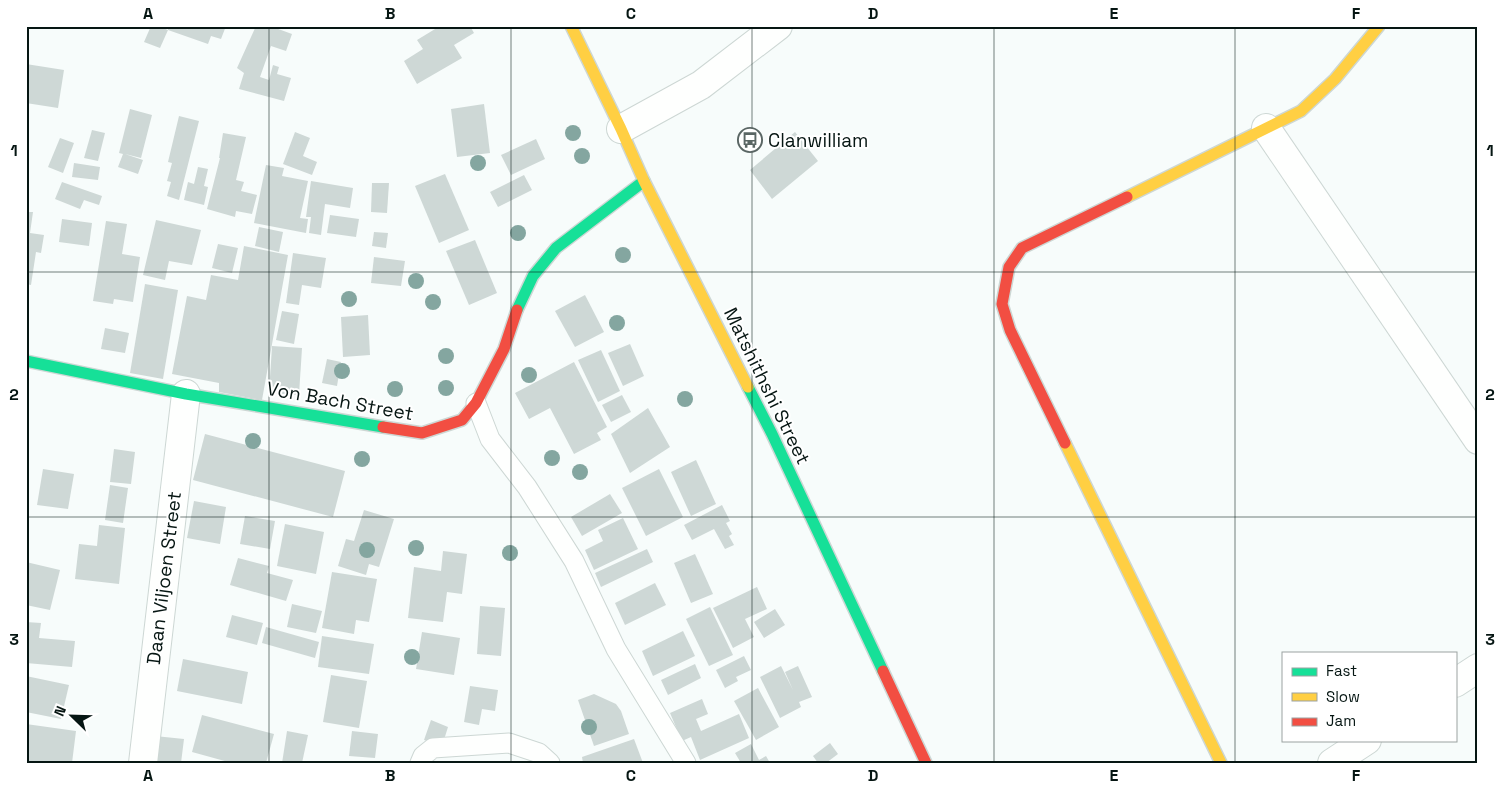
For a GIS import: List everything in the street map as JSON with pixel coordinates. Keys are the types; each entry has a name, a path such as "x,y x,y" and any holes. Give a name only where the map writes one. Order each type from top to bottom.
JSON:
{"street":[{"name":"Matshithshi Street","path":"571,26 644,181 772,434 926,763"},
{"path":"621,129 701,85 778,26"},
{"path":"1222,763 1212,746 1010,330 1002,304 1009,267 1022,248 1301,111 1335,78 1379,26"},
{"path":"1266,128 1478,440"},
{"name":"Von Bach Street","path":"26,361 186,394 422,433 462,420 476,403 504,349 517,311 533,276 556,248 644,181"},
{"name":"Daan Viljoen Street","path":"143,763 186,394"},
{"path":"1456,682 1478,668"},
{"path":"1332,763 1364,742"}],"lane":[{"path":"476,403 490,439 527,487 574,561 616,649 686,763"},
{"path":"420,763 423,756 433,748 509,744 539,753 550,763"}],"building":[{"path":"151,26 158,26 168,30 160,48 144,42"},
{"path":"168,26 226,26 221,39 211,36 208,44 168,30"},
{"path":"256,26 270,26 292,34 286,51 271,46 260,77 269,80 273,65 279,67 277,74 291,78 284,101 239,89 244,73 237,68"},
{"path":"440,26 470,26 474,33 454,45 462,58 417,84 404,61 423,49 417,40"},
{"path":"26,64 64,70 58,108 26,103"},
{"path":"484,104 490,153 457,157 451,109"},
{"path":"130,109 152,115 141,158 125,154 143,160 138,174 118,167 123,154 119,153"},
{"path":"179,116 199,121 179,200 167,196 171,182 167,181 172,163 168,162"},
{"path":"92,130 105,133 98,161 84,158"},
{"path":"295,132 310,138 303,156 317,162 312,175 283,164"},
{"path":"795,132 818,161 772,199 750,170"},
{"path":"223,133 246,137 236,180 244,182 241,191 257,195 252,214 236,211 235,217 207,209 220,158"},
{"path":"60,138 74,143 63,173 48,167"},
{"path":"536,139 545,159 511,175 501,155"},
{"path":"74,163 100,167 98,180 72,177"},
{"path":"266,165 284,168 282,176 308,181 300,218 308,219 306,233 254,223"},
{"path":"198,167 208,169 204,186 208,187 204,205 184,200 188,182 194,184"},
{"path":"445,174 469,230 439,243 415,186"},
{"path":"524,175 532,190 498,207 490,192"},
{"path":"311,181 353,188 350,208 325,204 321,235 309,233 311,217 306,217"},
{"path":"62,182 102,196 99,205 84,200 80,209 55,199"},
{"path":"372,183 389,183 387,213 371,212"},
{"path":"26,212 33,212 30,233 44,235 41,253 36,252 31,285 26,284"},
{"path":"330,215 359,219 356,237 327,233"},
{"path":"62,219 92,223 89,246 59,242"},
{"path":"156,220 201,230 192,265 169,261 165,280 143,275"},
{"path":"106,221 127,224 122,254 140,257 133,302 114,299 113,304 93,301"},
{"path":"259,227 283,232 279,252 255,246"},
{"path":"374,232 388,233 386,248 372,246"},
{"path":"475,240 497,293 469,305 446,251"},
{"path":"218,244 238,248 232,273 212,268"},
{"path":"244,246 288,255 262,400 219,392 219,383 172,374 187,296 206,300 211,275 238,280"},
{"path":"293,253 326,258 321,288 302,285 299,305 286,303"},
{"path":"374,257 405,261 401,286 371,283"},
{"path":"145,284 178,290 163,379 130,373"},
{"path":"585,295 604,332 575,347 555,311"},
{"path":"282,311 299,314 294,344 276,340"},
{"path":"368,315 370,355 343,357 341,317"},
{"path":"105,328 129,333 125,353 101,349"},
{"path":"630,344 644,376 623,386 608,353"},
{"path":"272,346 302,348 299,395 269,393"},
{"path":"601,350 620,391 598,402 578,360"},
{"path":"327,359 341,362 337,386 322,383"},
{"path":"574,362 607,427 597,433 601,440 574,454 550,408 529,419 515,393"},
{"path":"622,395 631,412 611,422 602,405"},
{"path":"648,408 670,447 630,473 611,434"},
{"path":"205,434 345,471 333,517 193,480"},
{"path":"114,449 135,452 131,484 110,482"},
{"path":"696,460 716,504 691,516 671,472"},
{"path":"43,469 74,474 68,509 37,505"},
{"path":"659,469 683,517 646,536 622,488"},
{"path":"110,485 128,488 123,523 105,520"},
{"path":"610,494 622,513 582,536 571,517"},
{"path":"194,501 226,507 220,544 187,538"},
{"path":"722,505 730,521 726,523 732,534 729,536 734,545 725,549 714,529 692,540 684,525"},
{"path":"364,510 394,519 379,567 369,564 366,575 338,566 346,539 354,541"},
{"path":"245,516 275,521 270,549 240,544"},
{"path":"623,518 638,549 594,570 585,550 603,541 598,530"},
{"path":"285,524 324,532 316,574 277,566"},
{"path":"99,525 125,528 119,584 75,579 79,544 97,546"},
{"path":"647,549 653,562 601,587 595,573"},
{"path":"443,551 467,554 462,594 447,592 443,622 408,618 414,567 441,571"},
{"path":"695,554 713,594 691,603 674,563"},
{"path":"238,558 269,566 267,573 293,580 286,601 230,585"},
{"path":"26,562 60,570 50,610 26,605"},
{"path":"332,572 377,579 369,622 356,620 354,634 322,628"},
{"path":"655,583 666,605 625,625 615,603"},
{"path":"757,587 767,609 745,619 754,637 733,648 713,608"},
{"path":"292,604 322,611 316,633 287,627"},
{"path":"480,606 505,608 501,656 477,654"},
{"path":"710,607 733,655 709,666 686,619"},
{"path":"775,609 785,625 764,638 754,622"},
{"path":"232,615 263,623 257,645 226,637"},
{"path":"26,622 41,623 39,638 75,641 72,667 26,663"},
{"path":"266,627 319,642 315,658 262,643"},
{"path":"683,631 695,656 653,676 642,651"},
{"path":"422,632 460,638 454,675 416,669"},
{"path":"322,636 374,644 369,674 318,667"},
{"path":"744,656 751,670 736,677 738,681 725,688 716,670"},
{"path":"183,659 248,672 242,704 177,691"},
{"path":"695,664 701,678 668,695 661,680"},
{"path":"781,666 793,690 785,672 798,666 812,697 799,702 801,707 780,718 760,677"},
{"path":"331,675 367,681 359,728 323,722"},
{"path":"26,676 69,685 61,719 26,712"},
{"path":"470,686 498,690 495,711 482,709 479,725 464,722"},
{"path":"758,688 779,727 756,740 734,701"},
{"path":"594,694 616,704 621,711 629,734 594,746 578,700"},
{"path":"702,699 708,714 696,719 701,731 739,714 749,738 700,760 691,737 682,741 670,713"},
{"path":"202,715 274,734 266,763 232,763 192,752"},
{"path":"431,720 448,727 442,746 424,740"},
{"path":"26,724 76,731 72,763 26,763"},
{"path":"287,731 308,735 302,763 282,763"},
{"path":"352,731 378,734 375,758 349,756"},
{"path":"155,736 184,739 181,763 152,763"},
{"path":"634,739 643,763 583,763 582,757"},
{"path":"830,743 838,754 826,763 818,763 813,756"},
{"path":"751,744 759,760 766,756 770,763 741,763 735,753"}],"traffic: fast":[{"path":"517,310 533,276 556,248 644,181"},
{"path":"26,361 186,394 383,427"},
{"path":"748,387 883,671"}],"traffic: slow":[{"path":"571,26 644,181 748,387"},
{"path":"1127,197 1301,111 1335,79 1379,26"},
{"path":"1065,443 1221,763"}],"traffic: jam":[{"path":"1065,443 1010,330 1002,304 1009,267 1022,248 1127,197"},
{"path":"383,427 422,433 462,420 476,403 504,349 517,310"},
{"path":"883,671 926,763"}],"place":[{"name":"Clanwilliam","path":"750,140"}]}
